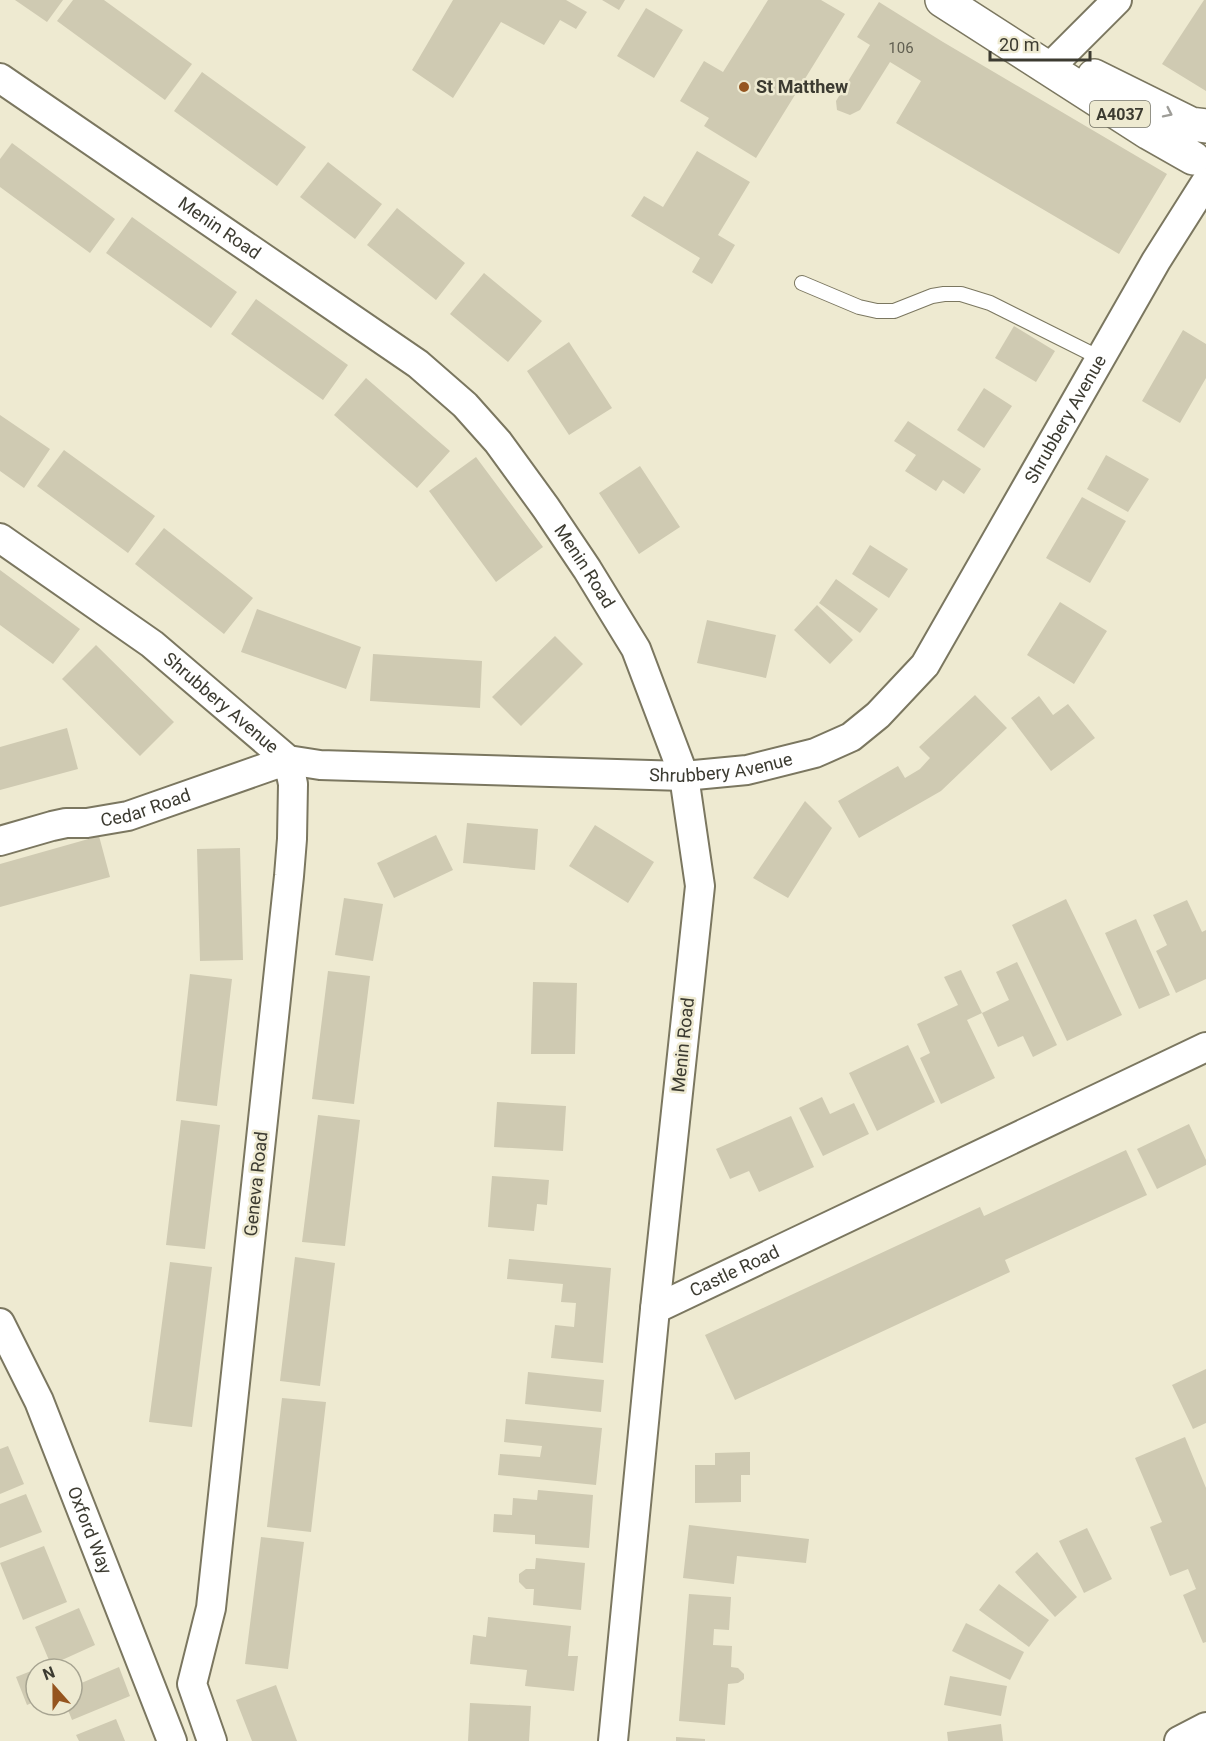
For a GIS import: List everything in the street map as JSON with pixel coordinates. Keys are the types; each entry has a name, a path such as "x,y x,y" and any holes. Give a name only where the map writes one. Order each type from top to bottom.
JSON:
{"main road":[{"name":"A4037","path":"945,2 1054,64 1191,124 1203,155"}],"street":[{"path":"1054,64 1117,0"},
{"name":"Menin Road","path":"0,78 418,364 465,405 498,442 546,508 636,649 684,776 700,886 655,1309"},
{"name":"Shrubbery Avenue","path":"0,538 152,644 288,760 320,765 684,776 747,770 815,753 851,737 878,715 925,665 1156,261 1203,155"},
{"name":"Cedar Road","path":"0,841 52,826 128,816 288,760"},
{"name":"Geneva Road","path":"212,1741 192,1684 211,1608 289,876 293,784 288,760"},
{"name":"Castle Road","path":"655,1309 1206,1047"},
{"path":"613,1741 655,1309"},
{"name":"Oxford Way","path":"0,1323 39,1401 172,1741"},
{"path":"1179,1741 1206,1727"}],"lane":[{"path":"802,283 859,308 877,311 894,311 932,296 961,294 990,303 1100,358"}],"building":[{"path":"15,0 63,0 47,22"},
{"path":"73,0 104,0 192,64 165,100 57,21"},
{"path":"453,0 566,0 587,12 576,29 560,20 544,45 501,22 453,98 412,70"},
{"path":"602,0 625,0 619,10"},
{"name":"St Matthew","path":"768,0 821,0 845,14 756,158 704,126 709,118 680,101 704,61 723,72"},
{"path":"1206,0 1206,91 1162,64"},
{"path":"879,2 1167,174 1119,254 896,123 921,81 890,62 860,110 850,115 837,110 836,101 870,45 857,37"},
{"path":"646,8 683,30 654,78 617,56"},
{"path":"202,72 306,147 277,186 174,111"},
{"path":"12,143 115,219 90,253 0,187 0,159"},
{"path":"697,151 750,182 718,235 735,245 712,284 692,272 700,258 631,216 644,196 663,207"},
{"path":"328,162 382,204 355,239 300,197"},
{"path":"397,208 465,263 436,300 367,245"},
{"path":"132,217 237,292 211,328 106,253"},
{"path":"484,273 542,321 508,362 450,314"},
{"path":"256,299 348,365 323,400 231,334"},
{"path":"1014,326 1055,351 1036,382 995,358"},
{"path":"1183,330 1206,344 1206,378 1180,423 1142,401"},
{"path":"569,342 612,408 569,435 527,371"},
{"path":"366,378 450,451 417,488 334,415"},
{"path":"984,388 1012,406 984,448 957,430"},
{"path":"0,415 50,449 24,488 0,471"},
{"path":"908,421 981,469 964,494 943,480 936,491 905,471 916,455 894,441"},
{"path":"64,450 155,516 128,553 37,486"},
{"path":"1106,455 1149,479 1128,512 1087,489"},
{"path":"476,457 543,547 496,582 429,491"},
{"path":"640,466 680,527 639,554 599,493"},
{"path":"1082,497 1126,521 1090,583 1046,558"},
{"path":"164,528 253,598 224,634 135,564"},
{"path":"870,545 908,569 889,598 852,574"},
{"path":"0,570 80,629 53,664 0,625"},
{"path":"836,579 878,609 860,633 819,603"},
{"path":"1060,602 1107,631 1074,684 1027,655"},
{"path":"817,605 853,640 830,664 794,630"},
{"path":"257,609 361,647 346,689 241,652"},
{"path":"707,620 776,635 766,678 697,663"},
{"path":"555,636 583,664 521,726 492,697"},
{"path":"96,645 174,722 140,756 62,679"},
{"path":"373,654 482,661 480,708 370,701"},
{"path":"975,695 1007,728 941,791 859,838 838,801 898,766 905,778 920,769 930,758 919,747"},
{"path":"1039,696 1053,715 1068,704 1095,738 1051,771 1011,718"},
{"path":"67,728 78,769 0,790 0,747"},
{"path":"805,801 832,828 788,898 753,878"},
{"path":"467,823 538,829 535,870 463,863"},
{"path":"595,825 654,862 628,903 569,866"},
{"path":"436,835 453,870 394,898 377,863"},
{"path":"99,836 110,877 0,907 0,864"},
{"path":"240,848 243,960 200,961 197,849"},
{"path":"344,898 383,904 373,961 335,955"},
{"path":"1066,899 1122,1015 1067,1041 1012,925"},
{"path":"1187,900 1202,932 1206,930 1206,979 1176,993 1156,951 1167,945 1153,915"},
{"path":"1136,919 1170,995 1139,1009 1105,933"},
{"path":"1017,962 1057,1045 1033,1057 1023,1036 998,1047 982,1013 1009,1000 996,972"},
{"path":"961,970 982,1013 967,1020 995,1078 941,1104 920,1058 930,1053 917,1024 958,1005 944,977"},
{"path":"328,971 370,976 354,1104 312,1099"},
{"path":"190,974 232,979 217,1106 176,1101"},
{"path":"533,982 577,983 575,1054 531,1054"},
{"path":"908,1045 935,1102 877,1131 849,1073"},
{"path":"822,1097 830,1114 854,1103 869,1134 823,1156 799,1108"},
{"path":"497,1102 566,1106 563,1151 494,1147"},
{"path":"318,1115 360,1120 345,1246 302,1242"},
{"path":"791,1116 814,1167 759,1192 749,1171 730,1179 716,1149"},
{"path":"181,1120 220,1125 205,1249 166,1245"},
{"path":"1189,1124 1206,1160 1206,1165 1157,1189 1137,1149"},
{"path":"1126,1150 1147,1195 1005,1260 1010,1272 735,1400 705,1335 980,1207 984,1216"},
{"path":"492,1176 549,1180 547,1205 537,1204 534,1231 488,1227"},
{"path":"295,1257 335,1263 320,1386 280,1381"},
{"path":"509,1259 611,1268 603,1363 551,1358 555,1325 574,1327 576,1303 561,1302 563,1284 507,1279"},
{"path":"170,1262 212,1267 192,1427 149,1422"},
{"path":"1206,1369 1206,1423 1193,1429 1172,1385"},
{"path":"528,1372 604,1380 601,1412 525,1404"},
{"path":"282,1398 326,1402 311,1532 267,1527"},
{"path":"506,1419 602,1428 596,1485 498,1475 500,1454 540,1457 542,1446 504,1442"},
{"path":"1185,1437 1206,1488 1206,1642 1203,1643 1183,1595 1196,1589 1188,1569 1170,1576 1150,1527 1162,1522 1135,1458"},
{"path":"8,1446 24,1484 0,1494 0,1449"},
{"path":"750,1452 750,1475 741,1475 741,1502 695,1503 695,1465 715,1465 715,1453"},
{"path":"538,1490 593,1495 589,1548 535,1544 535,1535 493,1532 494,1514 512,1515 513,1498 537,1500"},
{"path":"26,1494 42,1532 0,1548 0,1504"},
{"path":"689,1525 809,1539 806,1563 737,1556 734,1584 683,1578"},
{"path":"1087,1528 1112,1579 1084,1593 1059,1541"},
{"path":"261,1537 304,1542 288,1669 245,1664"},
{"path":"44,1546 67,1602 23,1620 0,1563"},
{"path":"1037,1552 1077,1597 1055,1617 1015,1572"},
{"path":"536,1558 585,1563 581,1610 533,1605 534,1589 526,1589 519,1582 519,1574 526,1569 535,1569"},
{"path":"999,1584 1049,1620 1029,1647 979,1610"},
{"path":"689,1594 731,1597 729,1630 714,1629 713,1645 732,1646 731,1667 738,1668 744,1674 744,1679 738,1683 728,1684 725,1725 679,1721"},
{"path":"79,1608 95,1645 69,1657 48,1657 35,1627"},
{"path":"488,1617 571,1626 568,1656 578,1656 574,1691 525,1686 527,1670 470,1664 473,1635 486,1637"},
{"path":"966,1623 1024,1652 1010,1680 952,1651"},
{"path":"119,1667 130,1696 84,1715 84,1682"},
{"path":"24,1674 24,1697 16,1677"},
{"path":"950,1676 1007,1686 1001,1716 944,1705"},
{"path":"276,1685 297,1741 252,1741 236,1700"},
{"path":"470,1703 531,1706 529,1741 468,1741"},
{"path":"116,1719 125,1741 79,1741 76,1735"},
{"path":"1001,1724 1003,1741 948,1741 947,1732"},
{"path":"676,1737 705,1739 705,1741 676,1741"}],"place":[{"name":"St Matthew","path":"744,87"}]}
